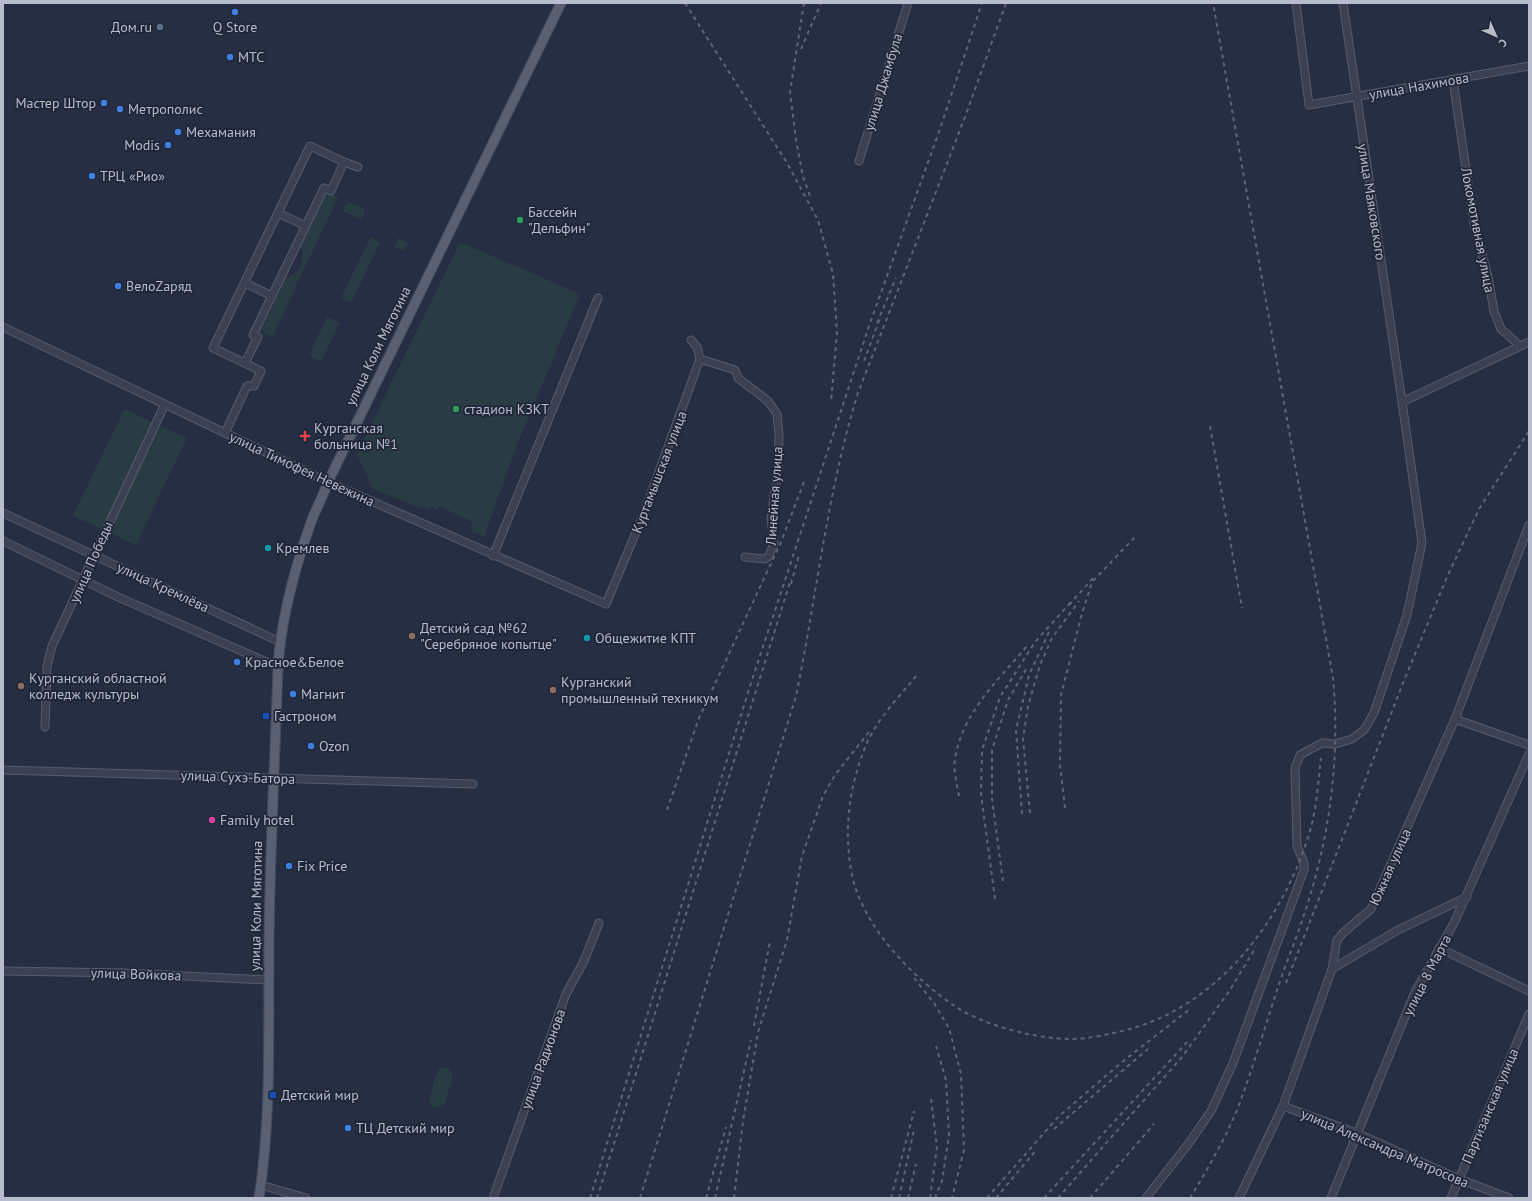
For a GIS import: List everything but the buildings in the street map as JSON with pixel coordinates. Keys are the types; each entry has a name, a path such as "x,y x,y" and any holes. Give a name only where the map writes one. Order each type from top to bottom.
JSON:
{"main road":[{"name":"улица Коли Мяготина","path":"258,1198 268,1071 269,880 278,667 280,642 292,586 311,524 328,482 561,3"}],"street":[{"name":"улица Джамбула","path":"859,161 908,3"},
{"name":"улица Нахимова","path":"1296,3 1309,105 1529,66"},
{"name":"улица Маяковского","path":"1146,1198 1189,1143 1210,1112 1233,1063 1304,870 1304,863 1297,846 1295,768 1300,755 1322,743 1335,744 1352,739 1364,730 1374,713 1407,615 1422,543 1343,3"},
{"name":"Локомотивная улица","path":"1453,80 1474,224 1488,276 1494,311 1501,329 1520,346"},
{"path":"225,433 247,386 254,386 261,371 213,348 310,146 358,167"},
{"path":"245,363 258,337 252,335 324,188 331,191 344,162"},
{"path":"278,213 306,226"},
{"path":"245,283 272,296"},
{"path":"493,556 598,298"},
{"name":"улица Тимофея Невежина","path":"3,327 328,482 493,556 606,604"},
{"path":"691,340 697,347 700,359"},
{"path":"1402,402 1529,342"},
{"name":"Линейная улица","path":"700,359 735,370 738,378 768,401 777,414 779,436 778,468 771,518 774,543 769,556 765,559 744,557"},
{"name":"Куртамышская улица","path":"606,604 644,513 700,359"},
{"name":"улица Победы","path":"45,727 47,666 52,646 165,404"},
{"name":"улица Кремлёва","path":"3,513 280,642"},
{"name":"Южная улица","path":"1239,1198 1283,1106 1332,969 1337,940 1371,909 1455,719 1502,592 1529,525"},
{"name":"улица Кремлёва","path":"3,541 182,626 278,667"},
{"path":"1455,719 1529,745"},
{"name":"улица 8 Марта","path":"1331,1198 1359,1134 1415,992 1454,923 1467,896 1529,754"},
{"name":"улица Сухэ-Батора","path":"3,770 473,784"},
{"path":"1332,969 1398,930 1467,896"},
{"name":"улица Радионова","path":"493,1198 566,994 584,961 599,924"},
{"path":"1439,948 1529,991"},
{"name":"улица Войкова","path":"3,971 132,974 268,980"},
{"name":"Партизанская улица","path":"1451,1198 1529,1014"},
{"name":"улица Александра Матросова","path":"1283,1106 1359,1134 1459,1179 1510,1198"},
{"path":"260,1185 306,1198"}],"shaded area":[{"path":"331,194 338,197 272,338 262,331 263,327 285,279 295,273 302,261 303,256 301,245 323,198"},
{"path":"348,202 363,208 365,213 361,220 343,211"},
{"path":"370,237 380,242 351,303 341,298"},
{"path":"398,238 408,243 404,251 394,247"},
{"name":"стадион КЗКТ","path":"460,242 580,294 515,450 484,537 472,532 474,529 469,529 473,522 439,506 438,510 431,508 430,510 423,507 422,509 372,488 357,454"},
{"path":"327,317 339,323 321,362 311,357 310,353"},
{"path":"124,409 187,438 136,545 73,516"},
{"path":"441,1067 450,1069 453,1075 445,1104 437,1107 433,1106 429,1100 437,1071"}],"railway":[{"path":"685,3 787,163 818,220 833,274 837,333 831,402"},
{"path":"804,3 790,92 796,140 803,177 810,196"},
{"path":"801,49 821,3"},
{"path":"590,1198 751,683 869,326 940,129 982,3"},
{"path":"640,1198 796,696 830,506 847,430 858,393 965,117 1006,3"},
{"path":"1190,1198 1221,1144 1237,1110 1305,911 1317,872 1328,818 1332,790 1335,733 1333,678 1213,3"},
{"path":"877,323 896,278"},
{"path":"864,361 880,318"},
{"path":"1210,426 1242,608"},
{"path":"1286,983 1403,683 1447,577 1479,509 1529,431"},
{"path":"667,810 699,718 781,542 804,482"},
{"path":"1065,808 1060,765 1061,695 1081,617 1092,582 1137,535"},
{"path":"791,584 799,555"},
{"path":"1069,605 1093,578"},
{"path":"597,1198 791,579"},
{"path":"995,899 981,794 982,750 1000,697 1035,642 1072,601"},
{"path":"1030,813 1023,739 1028,706 1040,665 1052,638 1079,601"},
{"path":"1022,814 1016,730 1029,675 1049,632"},
{"path":"959,796 954,768 959,742 965,727 983,698 1028,645"},
{"path":"1003,881 992,799 992,750 1008,700 1028,666"},
{"path":"916,676 877,725 867,743 861,759 849,808 848,841 852,875 858,894 878,932 892,950 923,981 956,1007 968,1014 996,1025 1027,1034 1042,1037 1071,1039 1087,1038 1113,1033 1149,1023 1182,1007 1211,986 1238,960 1261,931 1281,900 1298,866 1310,831 1316,804 1321,758"},
{"path":"734,1198 743,1121 758,1032 787,940 802,856 823,796 835,775 869,732"},
{"path":"754,1026 770,941"},
{"path":"1058,1198 1182,1057 1230,990 1256,947"},
{"path":"914,978 934,1003 949,1028 961,1074 964,1150 952,1198"},
{"path":"987,1198 1058,1117 1122,1062 1190,1009"},
{"path":"715,1198 751,1040"},
{"path":"1044,1198 1189,1040"},
{"path":"935,1198 942,1181 949,1135 946,1080 936,1046"},
{"path":"1054,1129 1148,1049"},
{"path":"930,1198 937,1147 931,1098"},
{"path":"891,1198 914,1111"},
{"path":"1090,1198 1154,1124"},
{"path":"706,1198 726,1127"},
{"path":"899,1198 914,1130"},
{"path":"996,1198 1037,1149"},
{"path":"908,1198 916,1164"}],"place":[{"name":"Q Store","path":"235,12"},
{"name":"Дом.ru","path":"160,27"},
{"name":"МТС","path":"230,57"},
{"name":"Мастер Штор","path":"104,103"},
{"name":"Метрополис","path":"120,109"},
{"name":"Мехамания","path":"178,132"},
{"name":"Modis","path":"168,145"},
{"name":"ТРЦ «Рио»","path":"92,176"},
{"name":"Бассейн \"Дельфин\"","path":"520,220"},
{"name":"ВелоZаряд","path":"118,286"},
{"name":"стадион КЗКТ","path":"456,409"},
{"name":"Курганская больница №1","path":"305,436"},
{"name":"Кремлев","path":"268,548"},
{"name":"Детский сад №62 \"Серебряное копытце\"","path":"412,636"},
{"name":"Общежитие КПТ","path":"587,638"},
{"name":"Красное&Белое","path":"237,662"},
{"name":"Курганский областной колледж культуры","path":"21,686"},
{"name":"Курганский промышленный техникум","path":"553,690"},
{"name":"Магнит","path":"293,694"},
{"name":"Гастроном","path":"266,716"},
{"name":"Ozon","path":"311,746"},
{"name":"Family hotel","path":"212,820"},
{"name":"Fix Price","path":"289,866"},
{"name":"Детский мир","path":"273,1095"},
{"name":"ТЦ Детский мир","path":"348,1128"}]}
